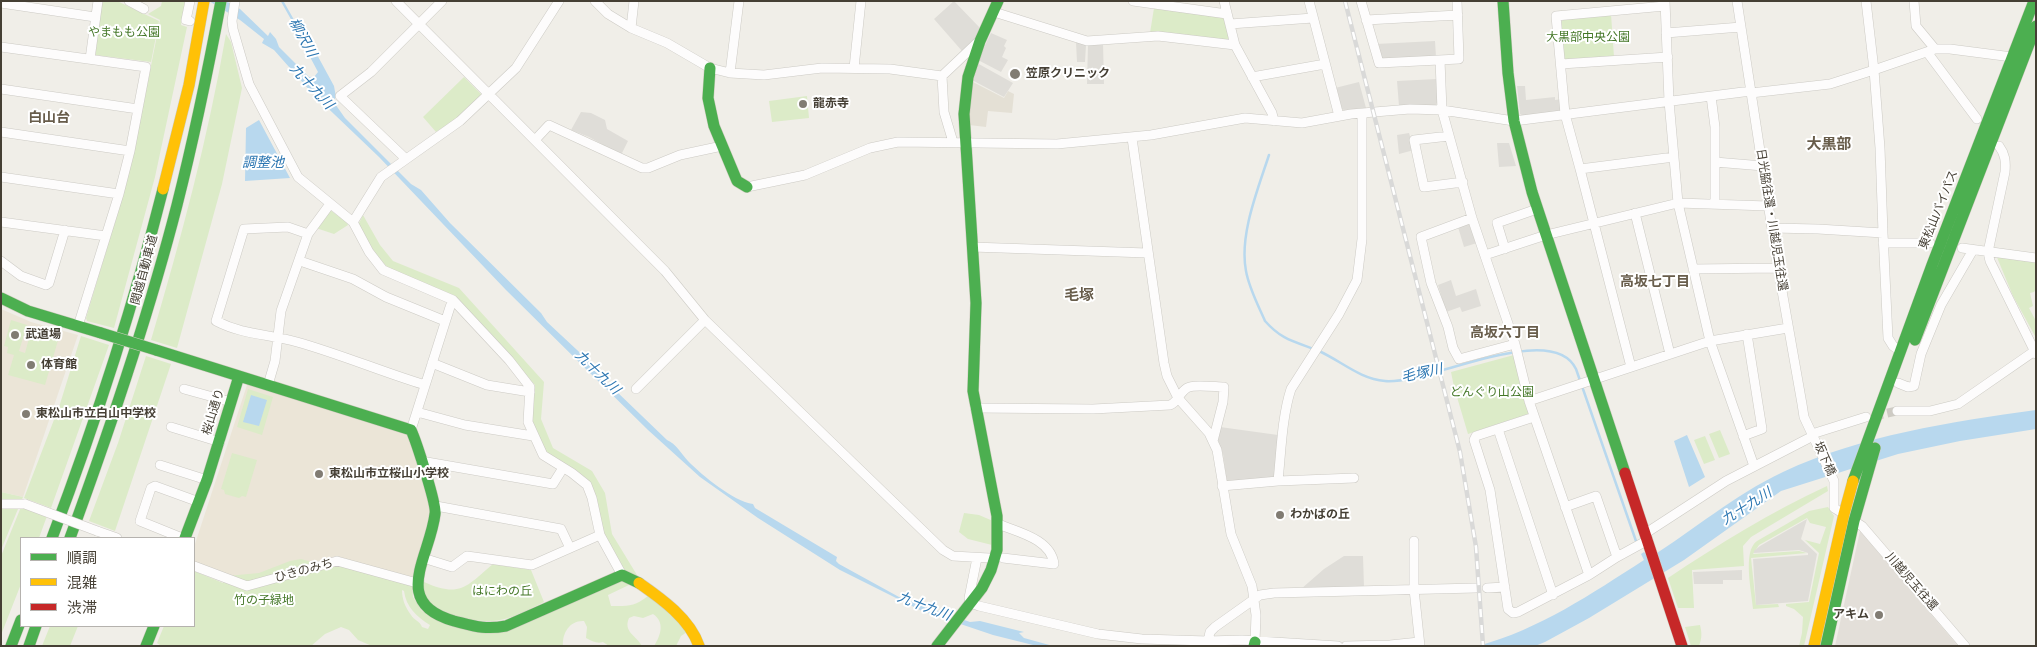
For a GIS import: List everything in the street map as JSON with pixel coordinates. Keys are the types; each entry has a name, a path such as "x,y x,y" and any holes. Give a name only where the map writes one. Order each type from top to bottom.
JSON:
{"main road":[{"name":"関越自動車道","path":"52,537 74,480 140,275 183,112 204,1"},
{"path":"1503,1 1508,73 1514,121 1537,209 1682,646"},
{"name":"東松山バイパス","path":"1877,428 1900,351 2034,1"},
{"name":"関越自動車道","path":"70,537 123,392 149,306 193,142 220,5"},
{"path":"938,645 982,588 991,570 997,550 998,524 976,408 973,368 976,303 964,114 964,97 968,77 980,40 996,6"},
{"name":"東松山バイパス","path":"1877,428 1898,383 2030,57 2036,26"},
{"path":"710,68 706,94 713,124 737,181 747,188"},
{"path":"1,298 28,311 78,326"},
{"name":"桜山通り","path":"78,326 239,376 220,442 184,537"},
{"path":"239,376 411,430 436,506 435,518 417,583 420,599 430,612 464,624 490,629 506,626 622,575 640,584 657,596 693,632 699,646"},
{"path":"1826,646 1877,428"},
{"path":"1814,646 1841,513 1856,472 1877,428"},
{"path":"11,646 20,623"},
{"path":"29,646 36,627"},
{"path":"146,646 154,627"}],"street":[{"path":"90,59 98,1"},
{"path":"129,1 144,9"},
{"path":"190,1 186,20 190,21"},
{"path":"396,1 665,271 705,320 943,550 953,556 989,558"},
{"path":"405,160 340,96 371,72 442,1"},
{"path":"354,222 377,182 460,121 516,68 560,1"},
{"path":"595,1 608,14 631,28 667,43 710,68 730,73 752,76 812,68 854,68 890,69 942,76"},
{"path":"631,28 634,1"},
{"path":"730,73 739,1"},
{"path":"854,68 861,1"},
{"path":"1133,1 1228,19 1313,18"},
{"path":"1224,1 1235,45 1274,121"},
{"path":"1309,1 1339,116"},
{"path":"1361,1 1379,63 1460,58 1457,1"},
{"name":"日光脇往還・川越児玉往還","path":"1737,1 1788,328 1804,417 1813,435"},
{"path":"1866,1 1880,148 1888,338 1900,351"},
{"path":"1914,1 1916,26 1977,119"},
{"path":"235,2 232,21 249,84 298,177 354,222 368,252 383,270 454,300 509,360 530,387 528,422 543,456 564,468 587,485 592,498 600,535 622,575"},
{"path":"1,3 95,17"},
{"path":"1631,367 1565,114 1556,16 1665,4 1669,101 1678,203 1710,341 1754,466"},
{"path":"996,6 1087,41 1158,36 1235,45"},
{"path":"1366,20 1458,15"},
{"path":"1666,33 1741,28"},
{"path":"953,142 944,112 942,76 980,40"},
{"path":"1,47 146,67 130,151 119,194 78,326"},
{"path":"747,188 805,175 870,148 898,142 1057,144 1132,138 1227,120 1258,118 1302,123 1339,116 1410,109 1442,110 1514,121 1711,96 1830,84 1931,51 1950,49 2012,57"},
{"path":"1561,64 1668,57"},
{"path":"1440,60 1442,110 1472,218 1515,344 1529,401 1589,575"},
{"path":"1252,77 1325,64"},
{"path":"1,89 138,109"},
{"path":"1711,96 1715,127 1715,203"},
{"path":"1278,481 1287,400 1291,389 1339,314 1357,280 1362,239 1362,114"},
{"path":"535,140 549,125 642,168 648,168 689,152 722,146"},
{"path":"1,132 130,151"},
{"path":"1450,136 1414,140 1424,187 1463,182"},
{"path":"1132,138 1147,253 1167,376 1178,398 1197,418 1217,450 1231,534 1252,586 1255,600 1257,629 1255,644"},
{"path":"1897,411 1930,411 1958,404 2035,351 1990,261 1988,252 2006,172 2006,161 2003,151 1999,146"},
{"path":"1580,170 1674,157"},
{"path":"1715,162 1763,166"},
{"path":"1,178 119,194"},
{"path":"1485,255 1546,235 1678,203 1768,206"},
{"path":"268,385 275,362 281,310 308,234 330,204"},
{"path":"1505,249 1498,223 1537,209"},
{"path":"1635,213 1670,354"},
{"path":"1472,218 1421,236 1432,283 1448,327 1453,348 1459,359 1515,344"},
{"path":"1,222 106,236"},
{"path":"308,234 288,227 244,228 216,321 245,332 278,337 311,346 425,385"},
{"path":"1772,228 1818,228 1883,233"},
{"path":"1,261 21,276 46,285 49,283 65,230"},
{"path":"1884,244 1930,243"},
{"path":"972,246 1147,253"},
{"path":"1962,248 2036,258"},
{"path":"1898,383 1908,387 1914,386 1921,354 1940,305 1973,250"},
{"path":"300,260 353,278 386,297 445,321"},
{"path":"1693,269 1778,268"},
{"path":"411,430 445,321 454,300"},
{"path":"636,389 705,320"},
{"path":"1529,401 1710,341 1788,328"},
{"path":"1743,436 1762,429 1747,334"},
{"path":"432,363 487,385 530,392"},
{"path":"976,408 1056,409 1170,405 1175,403 1186,388 1192,386 1224,387 1223,402 1213,441"},
{"path":"184,389 231,402"},
{"path":"417,412 465,426 533,436"},
{"path":"1534,416 1476,436 1474,440 1490,490 1508,609 1513,613 1553,595 1648,540 1726,481 1813,435 1866,417"},
{"path":"171,427 220,442"},
{"path":"1498,428 1553,595"},
{"name":"坂下橋","path":"1813,435 1834,481 1834,508 1841,513"},
{"path":"422,461 553,484 564,468"},
{"path":"160,465 207,480"},
{"path":"1222,486 1278,481 1354,478"},
{"path":"181,537 140,521 150,488 155,486 199,502"},
{"path":"1564,507 1596,496 1617,557"},
{"path":"1,504 25,504 114,537"},
{"path":"436,506 561,529 570,548"},
{"name":"川越児玉往還","path":"1854,520 1862,526 1965,646"},
{"path":"998,524 1037,540 1052,552 1054,564 1004,558"},
{"path":"423,558 452,567 467,556 532,565 600,535"},
{"path":"1346,646 1420,644 1414,589 1414,540"},
{"path":"977,558 969,594 969,604 1098,634 1142,639 1338,646"},
{"name":"ひきのみち","path":"195,566 247,586 337,561 417,583"},
{"path":"1487,588 1505,587"},
{"path":"1208,641 1210,632 1215,627 1260,595 1274,593 1476,588"}],"shaded area":[{"path":"954,1 980,28 974,41 962,51 934,19"},
{"path":"991,33 1007,40 1002,57 1008,60 1001,72 978,60"},
{"path":"1435,41 1436,57 1382,60 1376,44"},
{"path":"1076,42 1086,45 1085,62 1077,62"},
{"path":"1103,43 1104,84 1087,84 1088,44"},
{"path":"977,63 1013,83 1004,97 972,80"},
{"path":"1437,79 1437,103 1435,106 1399,106 1397,81"},
{"path":"971,81 1004,98 1008,91 1014,94 1012,113 988,111 986,127 969,125"},
{"path":"1359,82 1366,108 1344,110 1340,108 1335,88"},
{"path":"1517,86 1525,86 1526,100 1555,97 1555,100 1562,99 1560,112 1523,116 1520,114"},
{"path":"581,112 591,113 605,120 607,129 628,141 621,155 589,137 571,130"},
{"path":"1409,133 1414,150 1399,154 1397,135"},
{"path":"1497,143 1509,143 1516,166 1499,167"},
{"path":"1467,223 1470,225 1477,243 1464,247 1458,227"},
{"path":"1451,280 1456,296 1476,289 1481,306 1462,312 1460,307 1446,312 1438,285"},
{"name":"東松山市立白山中学校","path":"1,309 31,322 78,335 23,497 1,492"},
{"name":"東松山市立桜山小学校","path":"250,384 408,434 432,514 412,578 336,556 251,583 195,562 195,544 247,385"},
{"path":"1220,427 1278,435 1275,479 1227,483 1223,454 1218,440"},
{"path":"1807,519 1801,539 1817,554 1808,601 1756,605 1753,559 1808,555 1808,553 1799,550 1754,553 1754,551"},
{"path":"1860,531 1958,646 1835,646"},
{"path":"1344,556 1363,556 1364,587 1301,589 1324,569"},
{"path":"1742,570 1742,580 1723,580 1723,584 1694,584 1693,572"}],"green space":[{"name":"やまもも公園","path":"102,1 117,1 159,21 151,62 95,55"},
{"path":"162,1 185,1 181,25 187,27 155,177 114,328 87,321 86,318 122,198 137,137 160,20 148,14 161,6"},
{"path":"1154,8 1222,17 1225,20 1229,38 1226,40 1162,32 1150,33"},
{"name":"大黒部中央公園","path":"1611,14 1614,57 1567,61 1564,58 1561,22 1565,18"},
{"path":"226,34 231,42 242,88 222,184 177,348 151,340 193,188"},
{"path":"464,77 483,96 467,112 436,132 423,117"},
{"path":"807,96 809,118 772,122 769,101"},
{"path":"330,210 347,222 348,225 334,234 316,228"},
{"path":"363,215 380,245 393,261 459,288 544,382 541,419 553,448 592,471 605,493 612,534 640,580 623,569 605,538 596,496 586,478 546,454 532,421 535,385 453,295 388,268 372,250 358,225"},
{"path":"1996,255 2036,261 2036,289 2030,293 2033,306 2029,308 2036,321 2035,336 2013,296"},
{"name":"体育館","path":"11,320 27,325 19,351 25,353 32,327 57,334 59,337 45,385 8,375 14,355 7,353 8,347 4,346"},
{"path":"81,336 109,345 51,508 24,498 60,404"},
{"name":"どんぐり山公園","path":"1514,355 1528,414 1468,434 1451,372"},
{"path":"146,356 171,364 115,531 89,521 118,443"},
{"path":"248,389 273,397 262,435 237,427"},
{"path":"1720,430 1730,454 1719,458 1709,434"},
{"path":"1705,436 1715,460 1704,464 1694,440"},
{"path":"232,453 257,460 246,497 242,496 239,498 225,494 224,490 221,489"},
{"path":"1827,486 1828,491 1751,537 1743,546 1744,566 1692,570 1694,608 1678,608 1668,578 1746,529"},
{"path":"1,492 23,497 1,550"},
{"path":"21,507 47,516 39,537 20,537 20,587 1,635 1,556"},
{"path":"1828,507 1834,516 1804,646 1799,646 1803,617 1794,609 1786,606 1786,604 1809,602 1819,553 1805,540 1820,544 1826,527 1810,523 1807,518 1759,545 1753,554 1799,551 1807,553 1751,558 1756,605 1778,604 1779,607 1753,609 1749,573 1750,554 1752,546 1757,541 1809,511"},
{"path":"964,513 979,515 993,521 992,545 968,539 959,532"},
{"name":"竹の子緑地","path":"301,559 319,564 337,563 412,584 413,597 422,611 488,633 622,579 631,584 608,595 611,606 631,605 648,596 664,607 687,632 681,636 676,646 654,646 661,629 657,617 653,614 643,618 634,616 629,618 629,630 642,646 609,646 603,642 592,641 586,638 587,627 584,621 579,621 568,628 564,636 563,646 372,646 358,640 349,630 341,627 325,634 311,646 161,646 157,643 164,627 195,627 195,571 223,583 227,576 259,573 290,561","holes":["402,590 413,611 430,625 428,629 422,627 412,617 403,600"]},
{"name":"はにわの丘","path":"493,564 531,570 544,602 506,619 483,621 451,615 441,611 427,601 424,592 424,582 446,589 462,588"},
{"path":"1700,625 1701,640 1699,646 1691,646 1685,627"},
{"path":"50,627 78,627 70,646 42,646"}],"water":[{"name":"九十九川","path":"209,1 226,1 240,9 268,36 270,32 276,39 279,47 309,77 314,77 318,72 309,55 315,51 334,86 336,97 333,101 345,118 411,184 421,190 450,223 541,313 547,322 591,363 589,365 667,440 676,446 702,474 728,493 753,504 755,508 837,557 836,561 839,564 899,597 970,622 980,621 1024,632 1019,633 1024,638 1053,646 1037,646 993,635 922,611 840,570 758,518 700,477 648,430 506,290 379,157 312,93 274,50 262,43 264,39 240,20"},
{"name":"調整池","path":"259,120 290,178 245,181 246,128"},
{"path":"251,395 267,400 259,426 243,422"},
{"name":"九十九川","path":"2036,410 2036,429 1960,441 1898,454 1781,491 1684,560 1589,618 1545,642 1535,646 1478,646 1523,630 1564,609 1644,560 1641,554 1644,552 1649,558 1748,491 1783,472 1813,459 1875,439 1939,425"},
{"path":"1687,435 1705,477 1689,487 1674,441"}],"waterway":[{"name":"柳沢川","path":"282,1 312,54"},
{"name":"毛塚川","path":"1269,155 1247,227 1245,242 1247,277 1265,321 1282,336 1314,349"},
{"name":"毛塚川","path":"1319,351 1367,377 1385,381 1405,380 1516,352 1542,350 1563,355 1576,369 1636,541"}],"tunnel":[{"path":"1874,416 1897,411"}],"railway":[{"path":"1345,1 1460,452 1476,547 1483,646"}],"traffic: fast":[{"path":"70,537 128,373 166,247 195,129 221,1"},
{"path":"937,646 982,588 991,570 997,550 997,516 973,391 976,303 964,114 968,77 980,41 998,1"},
{"path":"1503,1 1508,73 1514,121 1532,192 1625,473"},
{"path":"1853,481 1932,265 2034,1"},
{"path":"1915,340 2036,26"},
{"path":"710,68 708,98 714,126 737,181 747,187"},
{"path":"52,537 112,365 139,278 163,189"},
{"path":"1,298 28,311 101,333"},
{"path":"101,333 156,350"},
{"path":"156,350 411,430 426,473 435,508 432,530 419,577 419,591 423,603 435,613 454,621 474,626 506,626 622,575 639,583"},
{"path":"185,537 207,480 239,376"},
{"path":"1826,646 1854,521 1875,448"},
{"path":"11,646 20,623"},
{"path":"29,646 36,627"},
{"path":"146,646 154,627"},
{"path":"1254,646 1255,642"}],"traffic: slow":[{"path":"163,189 189,85 204,1"},
{"path":"1814,646 1853,481"},
{"path":"639,583 666,603 682,618 695,636 699,646"}],"traffic: jam":[{"path":"1625,473 1682,646"}],"place":[{"name":"笠原クリニック","path":"1015,74"},
{"name":"龍赤寺","path":"803,104"},
{"name":"武道場","path":"15,335"},
{"name":"体育館","path":"31,365"},
{"name":"東松山市立白山中学校","path":"26,414"},
{"name":"東松山市立桜山小学校","path":"319,474"},
{"name":"わかばの丘","path":"1280,515"},
{"name":"アキム","path":"1879,615"}],"district":[{"name":"白山台","path":"49,118"},
{"name":"大黒部","path":"1829,145"},
{"name":"高坂七丁目","path":"1655,282"},
{"name":"毛塚","path":"1079,296"},
{"name":"高坂六丁目","path":"1505,333"}]}
